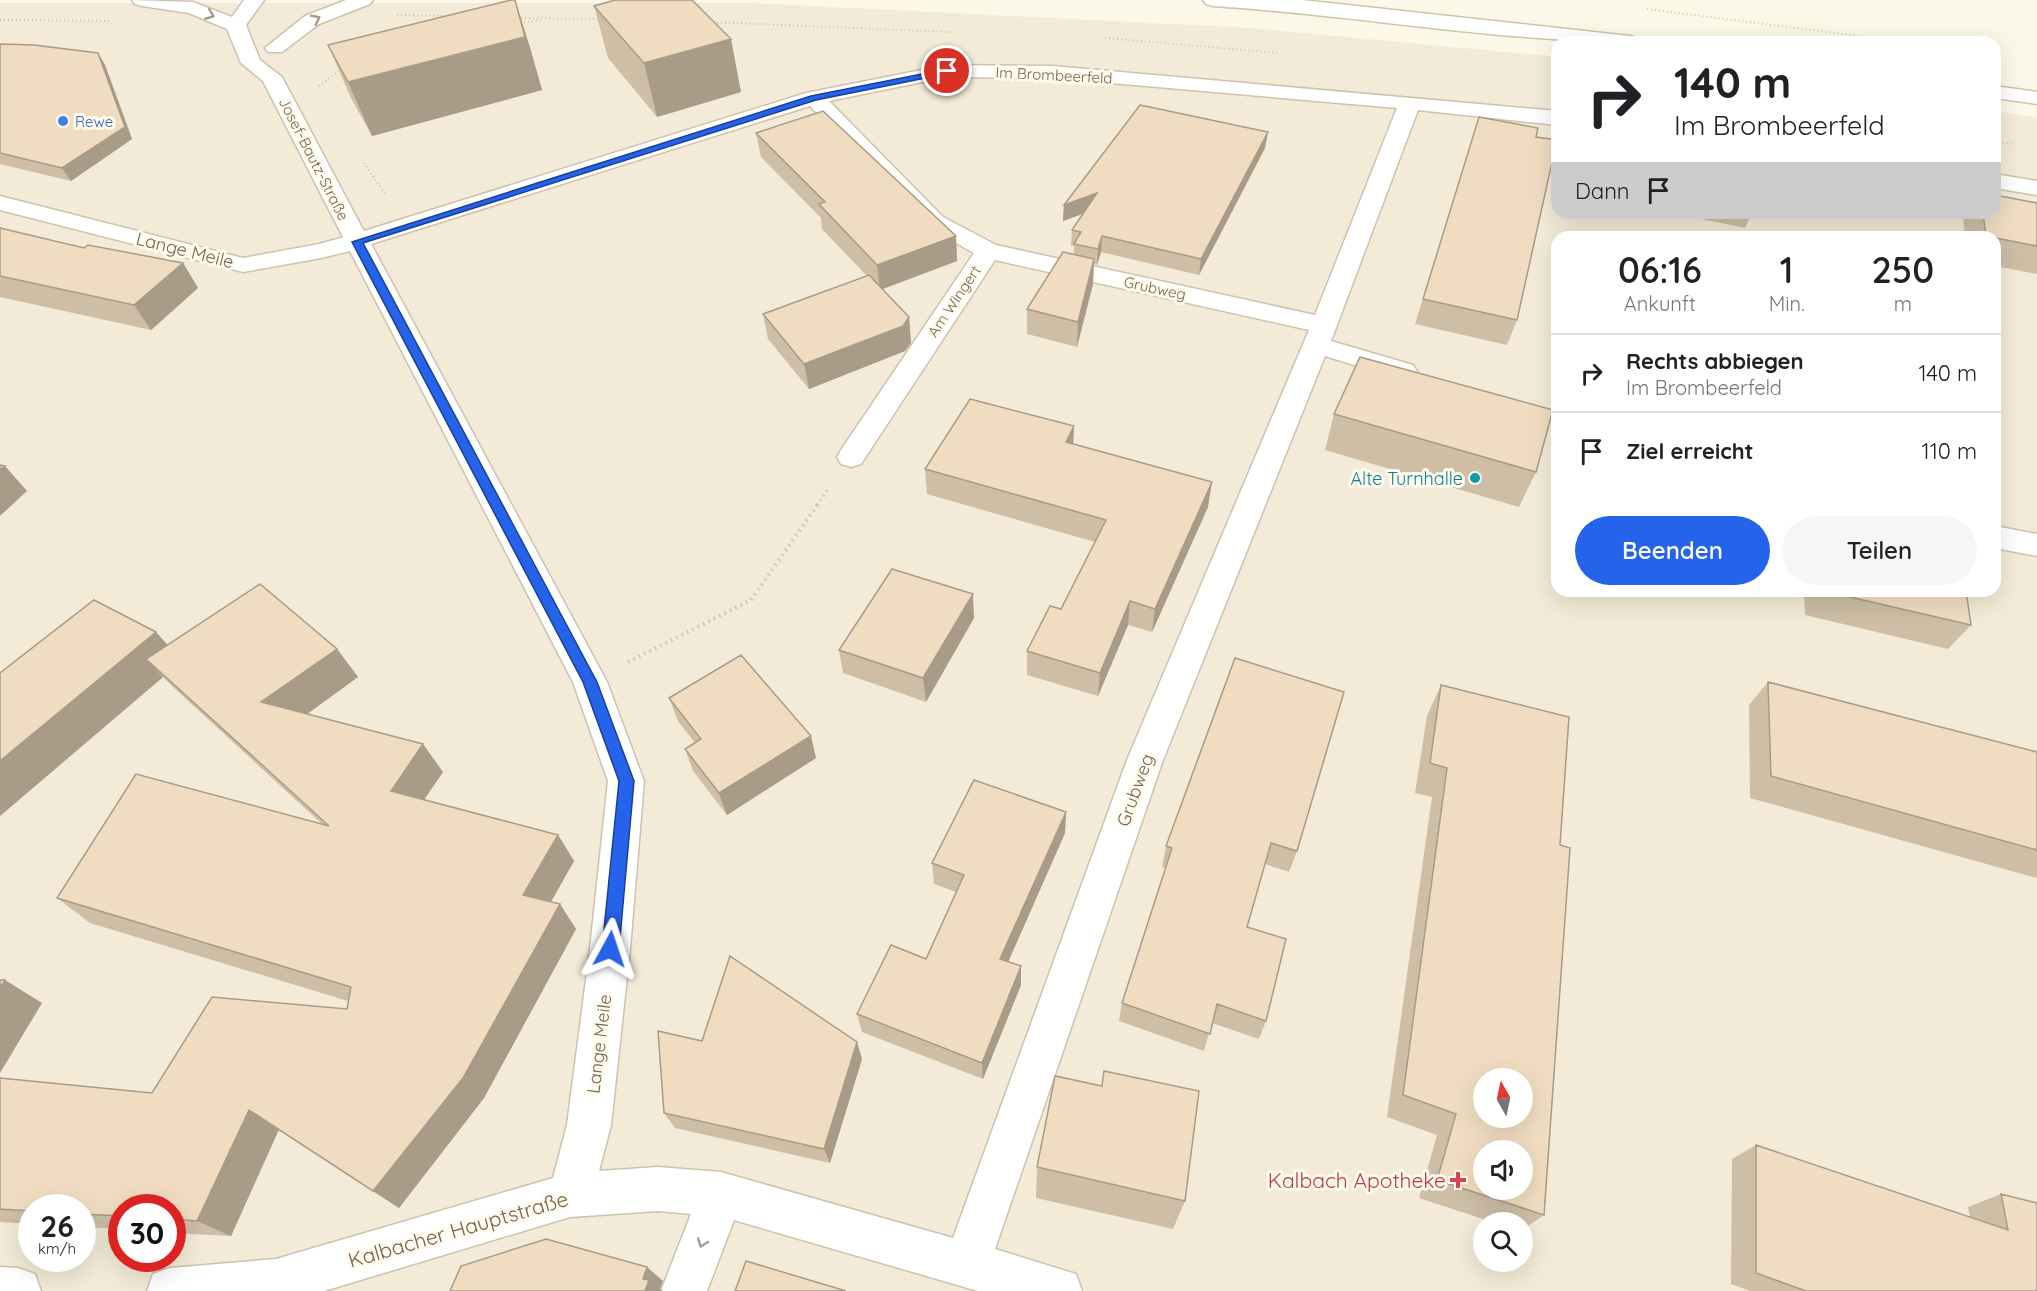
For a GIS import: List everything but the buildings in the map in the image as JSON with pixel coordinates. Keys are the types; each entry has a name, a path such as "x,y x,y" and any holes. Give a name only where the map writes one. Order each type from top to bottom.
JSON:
{"street":[{"path":"142,0 193,8 236,26 254,0"},
{"path":"275,48 312,20 363,0"},
{"path":"1213,0 1295,5 1576,36"},
{"name":"Josef-Bautz-Straße","path":"272,77 275,48 289,13"},
{"name":"Josef-Bautz-Straße","path":"236,26 251,63 272,77 357,242"},
{"name":"Im Brombeerfeld","path":"357,242 814,98 947,71 1041,72 1410,103 1551,117"},
{"path":"2001,93 2037,98"},
{"name":"Am Wingert","path":"814,98 935,222 988,251 851,457"},
{"name":"Grubweg","path":"967,1264 1145,760 1319,335 1410,103"},
{"path":"2001,182 2037,188"},
{"name":"Lange Meile","path":"0,203 243,265 357,242 590,682 626,781 610,949 589,1125 570,1196"},
{"name":"Grubweg","path":"988,251 1319,335"},
{"path":"1319,335 1431,379"},
{"path":"2001,538 2037,545"},
{"name":"Kalbacher Hauptstraße","path":"170,1291 275,1287 570,1196 658,1189 721,1194 1059,1291"},
{"path":"684,1291 721,1194"},
{"path":"0,1290 18,1291"}],"path":[{"path":"1641,9 1858,36"},
{"path":"512,24 557,18"},
{"path":"0,20 115,21"},
{"path":"316,88 344,68"},
{"path":"361,158 406,227"},
{"path":"590,682 751,600 851,457"}],"shaded area":[{"path":"0,3 752,3 1251,28 1551,56 1551,219 2001,219 2001,112 2037,118 2037,1291 0,1291"}],"place":[{"name":"Rewe","path":"63,121"},
{"name":"Alte Turnhalle","path":"1475,478"},
{"name":"Kalbach Apotheke","path":"1458,1180"}],"route":[{"path":"610,949 626,781 590,682 357,242 814,98 947,71"}]}
